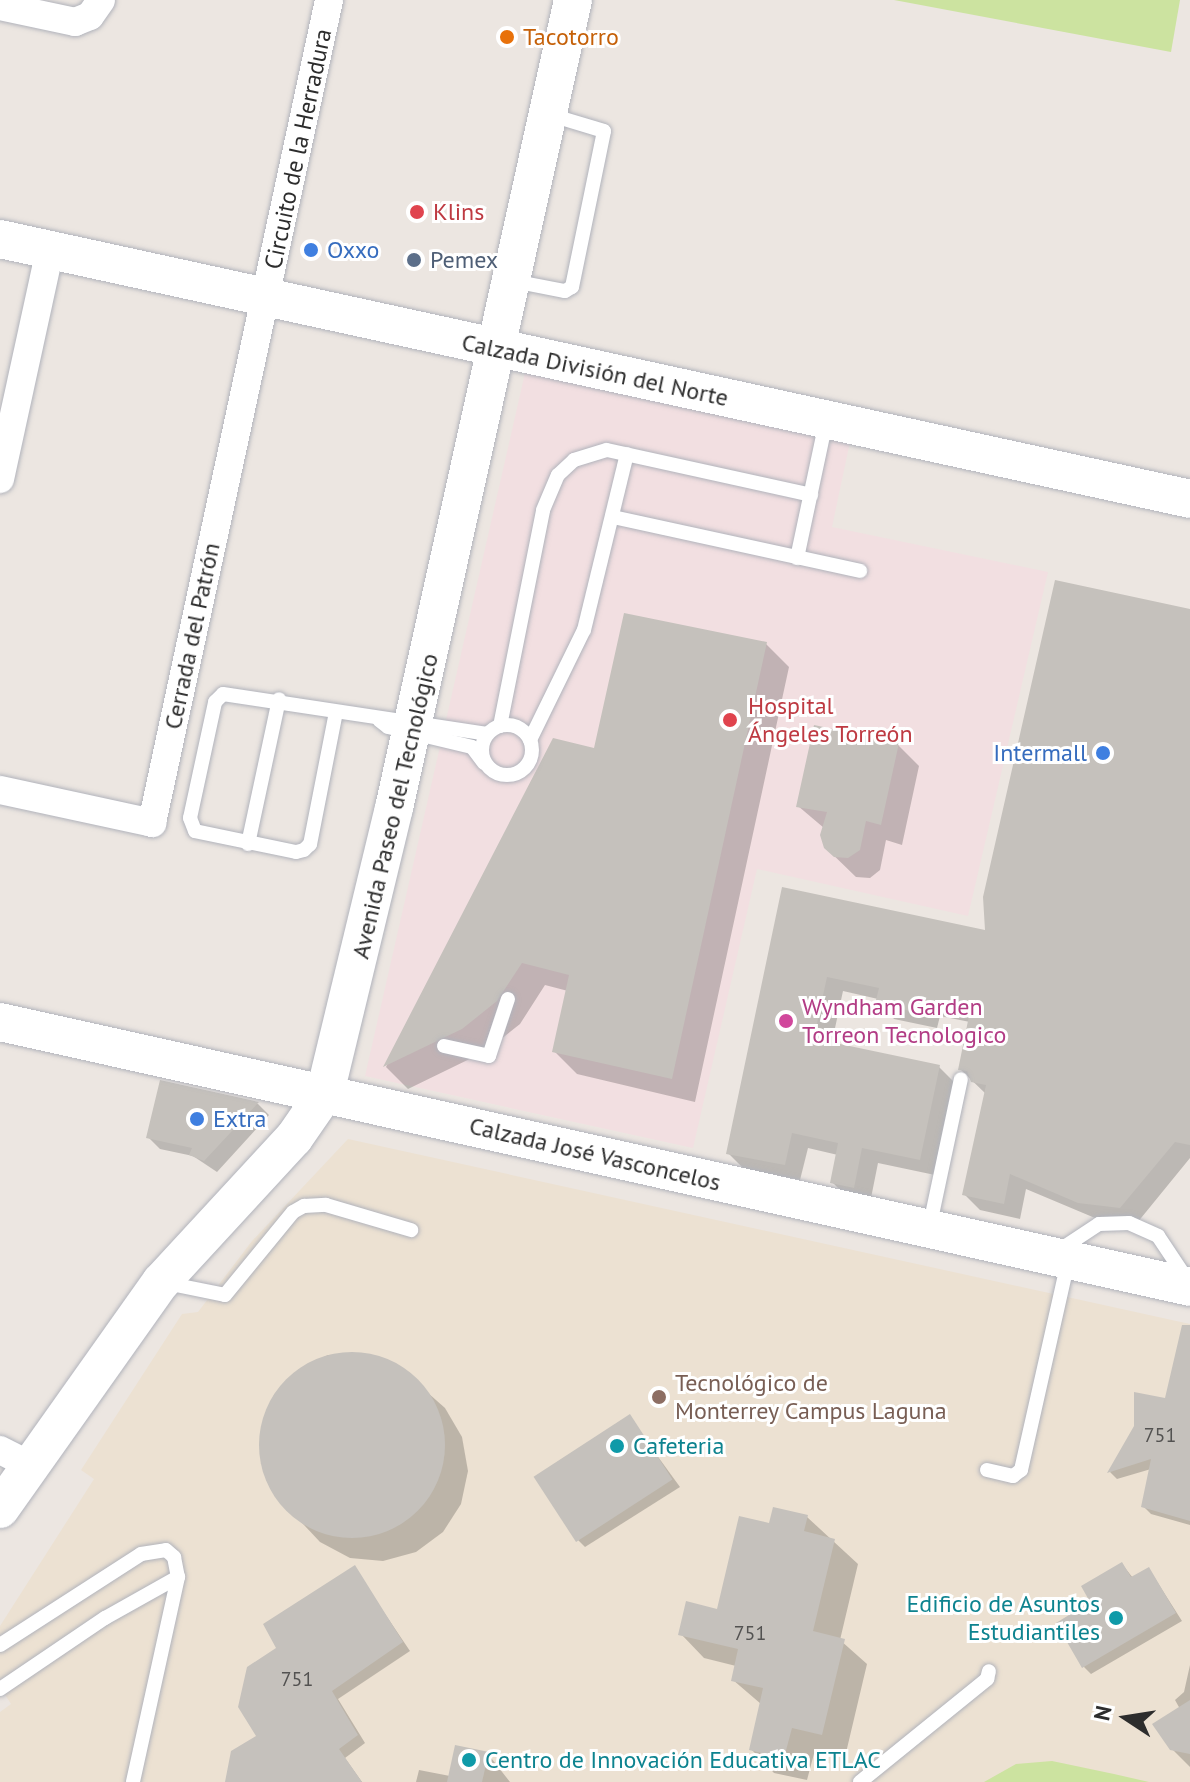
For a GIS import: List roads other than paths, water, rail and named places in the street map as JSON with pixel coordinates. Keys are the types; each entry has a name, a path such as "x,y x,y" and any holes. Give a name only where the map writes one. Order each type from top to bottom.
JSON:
{"main road":[{"name":"Avenida Paseo del Tecnológico","path":"0,1509 14,1457 161,1282 294,1138 325,1093 402,724 498,349 573,0"},
{"name":"Calzada División del Norte","path":"0,239 1190,499"},
{"name":"Calzada José Vasconcelos","path":"0,1022 1190,1286"}],"street":[{"path":"0,6 75,22 90,16 101,0"},
{"name":"Circuito de la Herradura","path":"266,298 329,0"},
{"path":"0,479 50,250"},
{"name":"Cerrada del Patrón","path":"0,790 152,823 266,298"}],"lane":[{"path":"513,281 568,291 575,272 604,131 548,115"},
{"path":"797,558 827,420"},
{"path":"485,763 481,752 493,730 549,492 558,475 589,452 627,454 811,495"},
{"path":"530,740 584,630 627,454"},
{"path":"613,517 860,571"},
{"path":"336,712 310,844 296,852 206,836 195,831 190,818 215,702 223,694 279,699 402,724 523,731 530,740 533,753 518,774 506,777 485,763 472,747 402,724"},
{"path":"248,844 279,699"},
{"path":"444,1046 489,1056 508,999"},
{"path":"929,1229 961,1079"},
{"path":"161,1282 225,1295 293,1212 304,1206 326,1205 411,1230"},
{"path":"987,1470 1013,1476 1021,1470 1060,1259"},
{"path":"0,1645 141,1554 166,1550 174,1557 178,1577 133,1782"},
{"path":"0,1689 105,1618 178,1577"},
{"path":"860,1782 875,1775 987,1679 989,1671"}],"place":[{"name":"Tacotorro","path":"507,37"},
{"name":"Klins","path":"417,212"},
{"name":"Oxxo","path":"311,250"},
{"name":"Pemex","path":"414,260"},
{"name":"Hospital Ángeles Torreón","path":"730,720"},
{"name":"Intermall","path":"1103,753"},
{"name":"Wyndham Garden Torreon Tecnologico","path":"786,1021"},
{"name":"Extra","path":"197,1119"},
{"name":"Tecnológico de Monterrey Campus Laguna","path":"659,1397"},
{"name":"Cafeteria","path":"617,1446"},
{"name":"Edificio de Asuntos Estudiantiles","path":"1116,1618"},
{"name":"Centro de Innovación Educativa ETLAC","path":"469,1760"}]}
